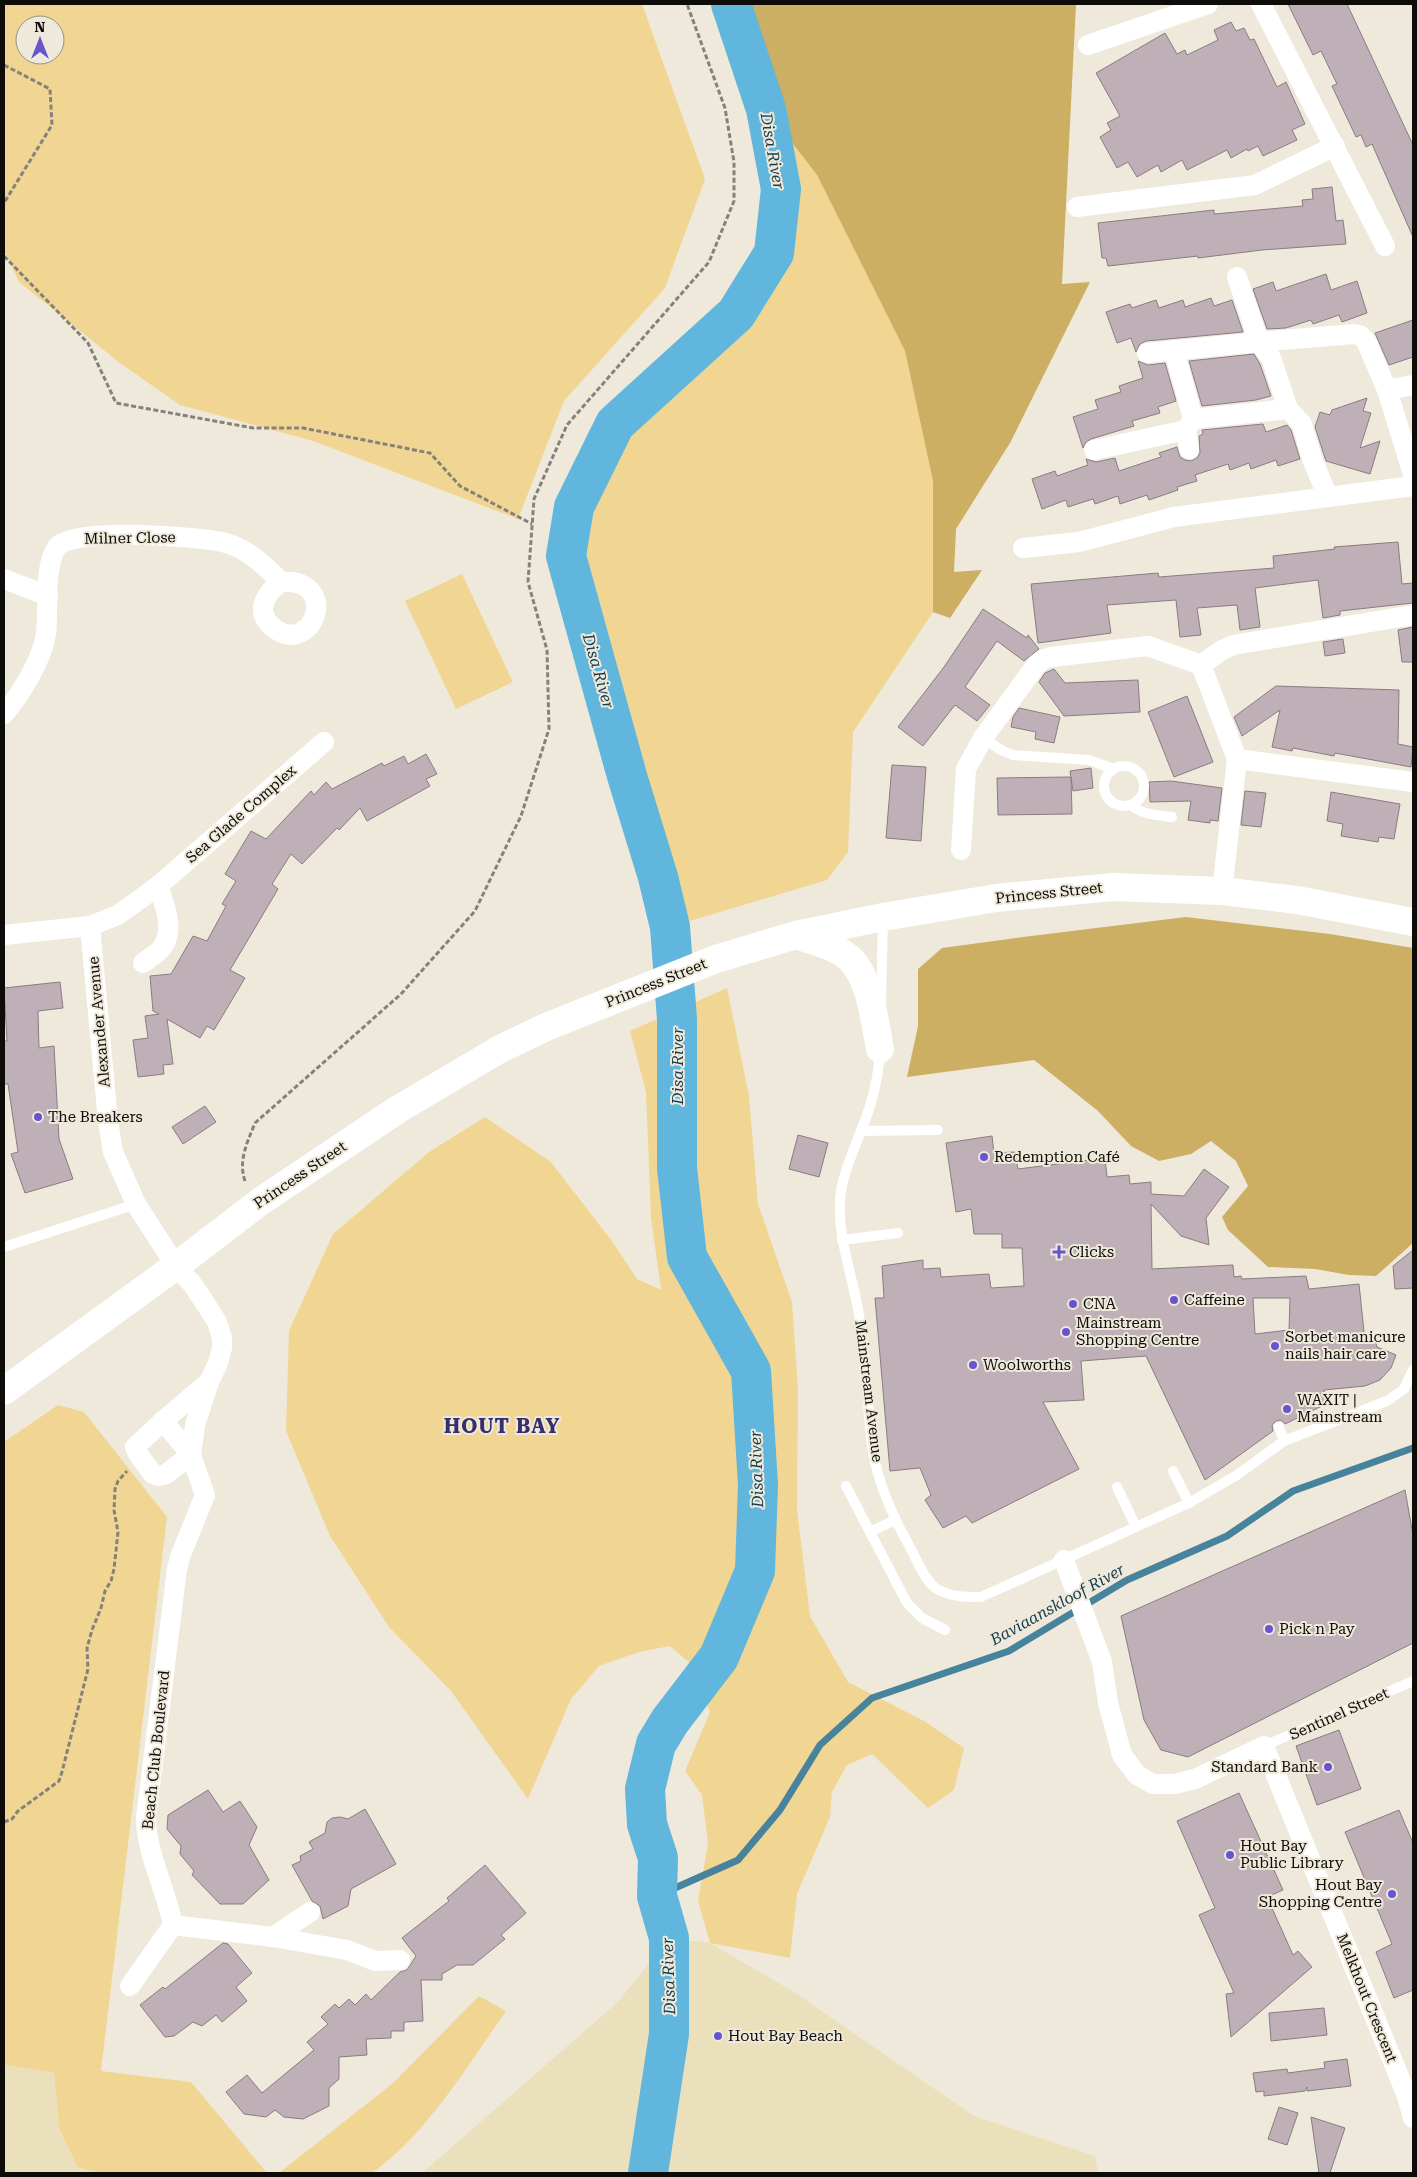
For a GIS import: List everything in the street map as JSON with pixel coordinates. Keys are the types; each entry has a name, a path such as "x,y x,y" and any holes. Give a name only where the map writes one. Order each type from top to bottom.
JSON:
{"street":[{"path":"1088,45 1208,4"},
{"path":"1261,4 1385,246"},
{"path":"1077,207 1255,185 1335,146"},
{"path":"1237,277 1259,342 1270,358 1288,409 1302,424 1312,459 1328,497"},
{"path":"1146,353 1360,335 1366,341 1387,390 1413,474"},
{"path":"1174,350 1190,433"},
{"path":"1387,390 1413,385"},
{"path":"1094,450 1190,433 1288,409"},
{"path":"1023,548 1079,542 1174,517 1413,486"},
{"name":"Milner Close","path":"4,714 18,698 31,676 45,636 48,575 58,546 66,540 148,534 200,538 226,544 257,558 282,582"},
{"path":"4,579 48,596"},
{"path":"1201,665 1222,650 1233,645 1413,614"},
{"path":"961,850 966,769 983,738 1037,664 1044,658 1148,646 1201,665 1237,759 1222,891"},
{"name":"Sea Glade Complex","path":"4,935 90,926 118,915 158,886 324,742"},
{"path":"1237,759 1413,783"},
{"path":"143,963 160,950 169,929 168,912 158,886"},
{"name":"Princess Street","path":"4,1391 176,1266 261,1201 396,1110 500,1049 546,1027 716,959 796,936 883,917 996,898 1113,887 1222,891 1296,900 1413,922"},
{"name":"Alexander Avenue","path":"90,926 109,1129 113,1152 136,1204 176,1266"},
{"path":"796,936 833,949 850,959 856,967 866,986 880,1049"},
{"name":"Beach Club Boulevard","path":"173,1925 168,1899 148,1839 146,1818 177,1569 205,1496 191,1455 195,1424 222,1348 222,1338 216,1322 193,1285 176,1266"},
{"name":"Beach Club Boulevard","path":"138,1454 135,1447 137,1444 209,1382"},
{"path":"138,1454 154,1474 158,1476 166,1474 191,1455 163,1421"},
{"path":"1064,1560 1102,1662 1108,1703 1122,1755 1137,1775 1153,1784 1182,1782 1195,1779 1264,1746"},
{"name":"Melkhout Crescent","path":"1264,1746 1404,2088 1413,2118"},
{"path":"274,1937 310,1912"},
{"path":"130,1986 173,1925 274,1937 347,1950 374,1961 400,1960"}],"lane":[{"path":"983,738 1001,750 1013,754 1089,760 1114,769 1127,767 1138,772 1142,778 1144,790 1141,797 1131,805 1118,806 1107,798 1104,785 1109,773 1114,769"},
{"path":"1131,805 1138,810 1150,814 1172,817"},
{"name":"Mainstream Avenue","path":"883,917 880,1049 874,1090 862,1131 845,1173 841,1191 842,1240 860,1317 865,1350 872,1447 895,1520 922,1570 936,1588 959,1597 981,1597 1189,1503 1237,1475 1284,1441 1387,1401 1404,1389 1413,1370"},
{"path":"862,1131 938,1130"},
{"path":"4,1247 136,1204"},
{"path":"842,1240 898,1233"},
{"path":"1279,1428 1284,1441"},
{"path":"1174,1471 1189,1503"},
{"path":"846,1486 907,1603 922,1618 945,1630"},
{"path":"1118,1487 1136,1527"},
{"path":"870,1532 895,1520"},
{"name":"Sentinel Street","path":"1264,1746 1413,1681"}],"path":[{"path":"245,1182 242,1174 243,1153 254,1123 400,994 475,911 521,816 549,729 546,650 528,582 534,499 567,425 709,262 734,201 734,162 725,108 686,4"},
{"path":"4,65 50,89 52,125 4,203"},
{"path":"4,256 88,343 116,403 253,428 303,428 430,453 460,486 532,524"},
{"path":"4,1822 12,1820 18,1811 59,1781 87,1677 87,1648 114,1569 118,1532 114,1510 115,1488 138,1454"}],"shaded area":[{"path":"4,4 642,4 705,179 665,288 564,401 518,519 313,441 180,405 120,363 19,282 4,250"},
{"path":"731,4 1076,4 1062,284 1090,282 1010,443 956,529 954,572 982,570 950,618 933,612 933,481 905,351 817,175 766,109"},
{"path":"766,109 817,175 905,351 933,481 933,612 853,732 848,852 827,880 670,927 658,877 627,776 566,556 574,507 615,424 736,314 774,253 781,189"},
{"path":"462,574 513,682 456,709 405,601"},
{"path":"1186,917 1330,934 1413,948 1413,1243 1376,1276 1349,1275 1315,1269 1268,1267 1228,1230 1222,1217 1248,1186 1236,1161 1211,1141 1191,1154 1159,1161 1131,1146 1098,1111 1034,1060 907,1077 918,1026 918,969 942,948"},
{"path":"727,988 749,1096 758,1204 792,1302 798,1389 797,1510 810,1616 848,1682 924,1721 964,1748 954,1790 928,1808 872,1754 847,1765 832,1792 830,1817 797,1894 790,1958 710,1943 698,1901 708,1843 702,1795 685,1771 710,1712 691,1664 670,1646 639,1652 599,1666 571,1699 528,1799 451,1691 389,1627 330,1536 286,1431 289,1331 333,1234 429,1152 485,1117 551,1162 614,1244 637,1279 661,1290 651,1217 646,1092 630,1031"},
{"path":"58,1405 84,1412 167,1517 101,2071 191,2082 267,2173 99,2173 77,2167 59,2128 54,2073 4,2065 4,1442"},
{"path":"479,1996 506,2011 445,2098 392,2157 372,2173 279,2173 392,2084"}],"sand":[{"name":"Hout Bay Beach","path":"669,1938 710,1943 794,1992 974,2116 1095,2156 1098,2173 422,2173 618,2002"},
{"path":"4,2065 54,2073 59,2128 77,2167 99,2173 4,2173"}],"building":[{"path":"1288,4 1347,4 1413,145 1413,237 1372,144 1366,147 1361,135 1356,137 1332,86 1337,84 1321,51 1313,55"},
{"path":"1231,22 1236,31 1244,28 1250,40 1254,39 1277,87 1286,82 1305,124 1292,130 1297,140 1263,156 1258,146 1248,151 1247,149 1231,158 1227,150 1187,170 1182,160 1161,172 1158,165 1137,177 1128,162 1117,168 1100,137 1111,130 1107,123 1120,116 1096,73 1165,33 1177,54 1185,50 1187,55 1218,40 1214,30"},
{"path":"1332,187 1336,221 1343,220 1346,244 1262,250 1108,266 1106,258 1102,258 1098,223 1214,210 1214,214 1303,206 1302,200 1313,199 1312,189"},
{"path":"1326,274 1331,290 1357,281 1367,313 1342,322 1339,315 1313,324 1311,320 1286,328 1267,329 1253,289 1273,282 1276,291"},
{"path":"1211,298 1214,306 1232,300 1243,332 1146,341 1140,344 1136,352 1131,338 1117,343 1106,312 1130,304 1132,308 1156,300 1159,308 1183,300 1185,307"},
{"path":"1413,320 1413,357 1389,365 1375,333"},
{"path":"1254,354 1260,364 1271,396 1256,400 1202,406 1189,361"},
{"path":"1138,361 1148,365 1165,363 1176,401 1158,407 1160,413 1132,421 1134,426 1091,439 1086,442 1083,448 1073,417 1098,409 1095,400 1121,392 1119,386 1143,378"},
{"path":"1367,398 1363,411 1371,413 1360,448 1380,441 1370,474 1326,461 1315,427 1320,412 1330,415 1332,410"},
{"path":"1263,424 1266,432 1287,425 1291,430 1300,459 1278,466 1276,460 1251,469 1249,463 1230,470 1228,464 1195,475 1197,481 1177,487 1178,490 1149,500 1147,495 1120,504 1118,496 1095,504 1093,499 1068,507 1066,500 1042,509 1032,479 1055,471 1057,476 1088,465 1086,459 1096,462 1115,458 1119,471 1161,457 1159,453 1177,447 1180,457 1191,461 1197,458 1200,453 1199,436 1203,434 1202,430"},
{"path":"1398,542 1402,584 1413,583 1413,603 1340,611 1340,615 1323,618 1318,580 1255,588 1260,627 1240,630 1237,605 1197,608 1201,635 1180,637 1176,600 1107,605 1111,633 1038,643 1031,584 1158,573 1159,577 1274,568 1273,556 1335,549 1334,547"},
{"path":"983,609 1027,638 1028,635 1039,649 1024,661 997,641 965,687 990,705 977,721 955,705 923,746 898,727 944,667"},
{"path":"1413,627 1413,662 1402,662 1398,630"},
{"path":"1343,639 1345,653 1325,656 1323,642"},
{"path":"1054,669 1065,683 1138,680 1140,712 1064,716 1039,682 1045,673"},
{"path":"1276,686 1399,690 1398,744 1413,747 1411,767 1335,753 1334,756 1293,748 1292,751 1272,747 1280,710 1242,736 1234,717"},
{"path":"1187,696 1213,762 1174,777 1148,712"},
{"path":"1019,708 1060,717 1054,743 1035,739 1036,732 1011,727 1013,717"},
{"path":"426,754 437,774 426,779 430,786 367,821 360,808 339,830 337,828 302,864 291,854 272,884 278,889 230,970 245,978 214,1030 207,1026 200,1038 167,1019 173,1064 163,1065 164,1074 138,1077 133,1040 148,1038 145,1016 159,1014 153,1011 150,976 171,974 193,936 207,941 226,906 222,904 236,881 225,874 251,831 266,839 311,791 314,795 326,782 332,789 382,763 384,766 404,756 408,764"},
{"path":"892,765 926,767 921,841 886,838"},
{"path":"1091,768 1093,788 1073,791 1070,771"},
{"path":"1071,777 1072,814 998,815 997,778"},
{"path":"1171,781 1222,788 1218,821 1210,820 1210,823 1188,820 1191,801 1150,802 1149,782"},
{"path":"1245,791 1266,793 1261,827 1241,825"},
{"path":"1331,792 1400,804 1394,839 1379,837 1378,842 1341,836 1343,824 1327,821"},
{"name":"The Breakers","path":"60,982 63,1008 38,1011 39,1048 54,1046 59,1139 73,1179 25,1193 11,1154 18,1152 8,1084 4,1084 4,1041 7,1041 4,988"},
{"path":"205,1106 216,1122 183,1144 172,1127"},
{"path":"798,1135 828,1143 819,1177 789,1169"},
{"name":"Mainstream Shopping Centre","path":"992,1136 994,1153 1015,1152 1018,1169 1105,1158 1107,1177 1129,1175 1130,1184 1151,1182 1151,1194 1184,1196 1204,1169 1229,1187 1206,1218 1209,1245 1181,1236 1151,1204 1152,1269 1233,1265 1234,1277 1241,1276 1242,1279 1306,1276 1309,1289 1359,1284 1365,1341 1375,1340 1377,1347 1396,1355 1391,1368 1380,1380 1365,1386 1324,1390 1326,1404 1285,1424 1281,1420 1276,1421 1272,1425 1273,1431 1205,1480 1146,1356 1081,1361 1084,1400 1043,1402 1079,1469 972,1523 966,1516 943,1528 925,1500 931,1495 920,1468 890,1471 875,1298 884,1298 882,1266 923,1260 923,1269 940,1268 941,1277 989,1274 991,1288 1024,1286 1022,1248 1002,1248 1002,1234 974,1234 971,1209 956,1212 946,1143","holes":["1253,1298 1290,1298 1289,1330 1255,1334"]},
{"path":"1413,1250 1413,1288 1395,1289 1393,1266"},
{"name":"Pick n Pay","path":"1405,1490 1413,1535 1413,1643 1188,1757 1161,1750 1144,1720 1121,1616"},
{"name":"Standard Bank","path":"1339,1730 1361,1789 1317,1805 1296,1746"},
{"path":"208,1790 223,1812 240,1801 257,1827 249,1845 269,1880 243,1904 220,1904 192,1875 194,1871 180,1854 181,1846 167,1829 168,1815"},
{"name":"Hout Bay Public Library","path":"1239,1793 1283,1890 1267,1897 1293,1955 1298,1951 1312,1967 1231,2037 1226,1994 1234,1993 1199,1915 1215,1908 1177,1821"},
{"path":"365,1809 396,1864 351,1889 348,1906 323,1919 320,1906 312,1901 292,1865 301,1861 300,1856 313,1849 309,1842 325,1833 327,1822 332,1818 348,1819"},
{"name":"Hout Bay Shopping Centre","path":"1399,1810 1413,1843 1413,1990 1394,1998 1376,1952 1392,1944 1345,1832"},
{"path":"485,1865 526,1913 501,1935 505,1939 473,1965 457,1965 442,1974 442,1980 421,1980 423,2021 404,2022 404,2031 391,2031 391,2038 366,2039 367,2055 339,2057 339,2079 329,2088 329,2106 303,2119 284,2117 275,2110 266,2117 244,2114 226,2092 247,2075 262,2093 314,2050 307,2042 328,2024 321,2017 335,2004 339,2008 349,1999 355,2005 366,1994 371,2000 400,1972 407,1970 416,1956 402,1938 449,1901 447,1898"},
{"path":"223,1943 228,1944 252,1973 236,1987 247,2001 222,2022 216,2015 202,2026 193,2022 174,2036 165,2037 140,2005 163,1987 165,1989"},
{"path":"1324,2008 1327,2035 1271,2041 1269,2013"},
{"path":"1347,2059 1351,2086 1307,2091 1307,2087 1305,2091 1264,2096 1264,2091 1256,2092 1253,2073 1287,2069 1288,2073 1325,2068 1324,2062"},
{"path":"1279,2107 1298,2113 1287,2145 1268,2139"},
{"path":"1311,2117 1345,2128 1330,2173 1319,2173"}],"waterway":[{"name":"Disa River","path":"648,2173 669,2034 669,1938 657,1896 658,1858 647,1824 645,1789 656,1744 670,1721 719,1657 755,1571 758,1485 751,1371 687,1257 677,1168 677,1019 670,927 658,877 627,776 566,556 574,507 615,424 736,314 774,253 781,189 766,109 731,4"},
{"name":"Baviaanskloof River","path":"657,1896 738,1860 780,1810 820,1745 872,1698 1009,1651 1127,1580 1227,1536 1293,1491 1413,1448"}],"place":[{"name":"The Breakers","path":"38,1117"},
{"name":"Redemption Café","path":"984,1157"},
{"name":"Clicks","path":"1059,1252"},
{"name":"Caffeine","path":"1174,1300"},
{"name":"CNA","path":"1073,1304"},
{"name":"Mainstream Shopping Centre","path":"1066,1332"},
{"name":"Sorbet manicure nails hair care","path":"1275,1346"},
{"name":"Woolworths","path":"973,1365"},
{"name":"WAXIT | Mainstream","path":"1287,1409"},
{"name":"Pick n Pay","path":"1269,1629"},
{"name":"Standard Bank","path":"1328,1767"},
{"name":"Hout Bay Public Library","path":"1230,1855"},
{"name":"Hout Bay Shopping Centre","path":"1392,1894"},
{"name":"Hout Bay Beach","path":"718,2036"}],"district":[{"name":"HOUT BAY","path":"502,1426"}]}
